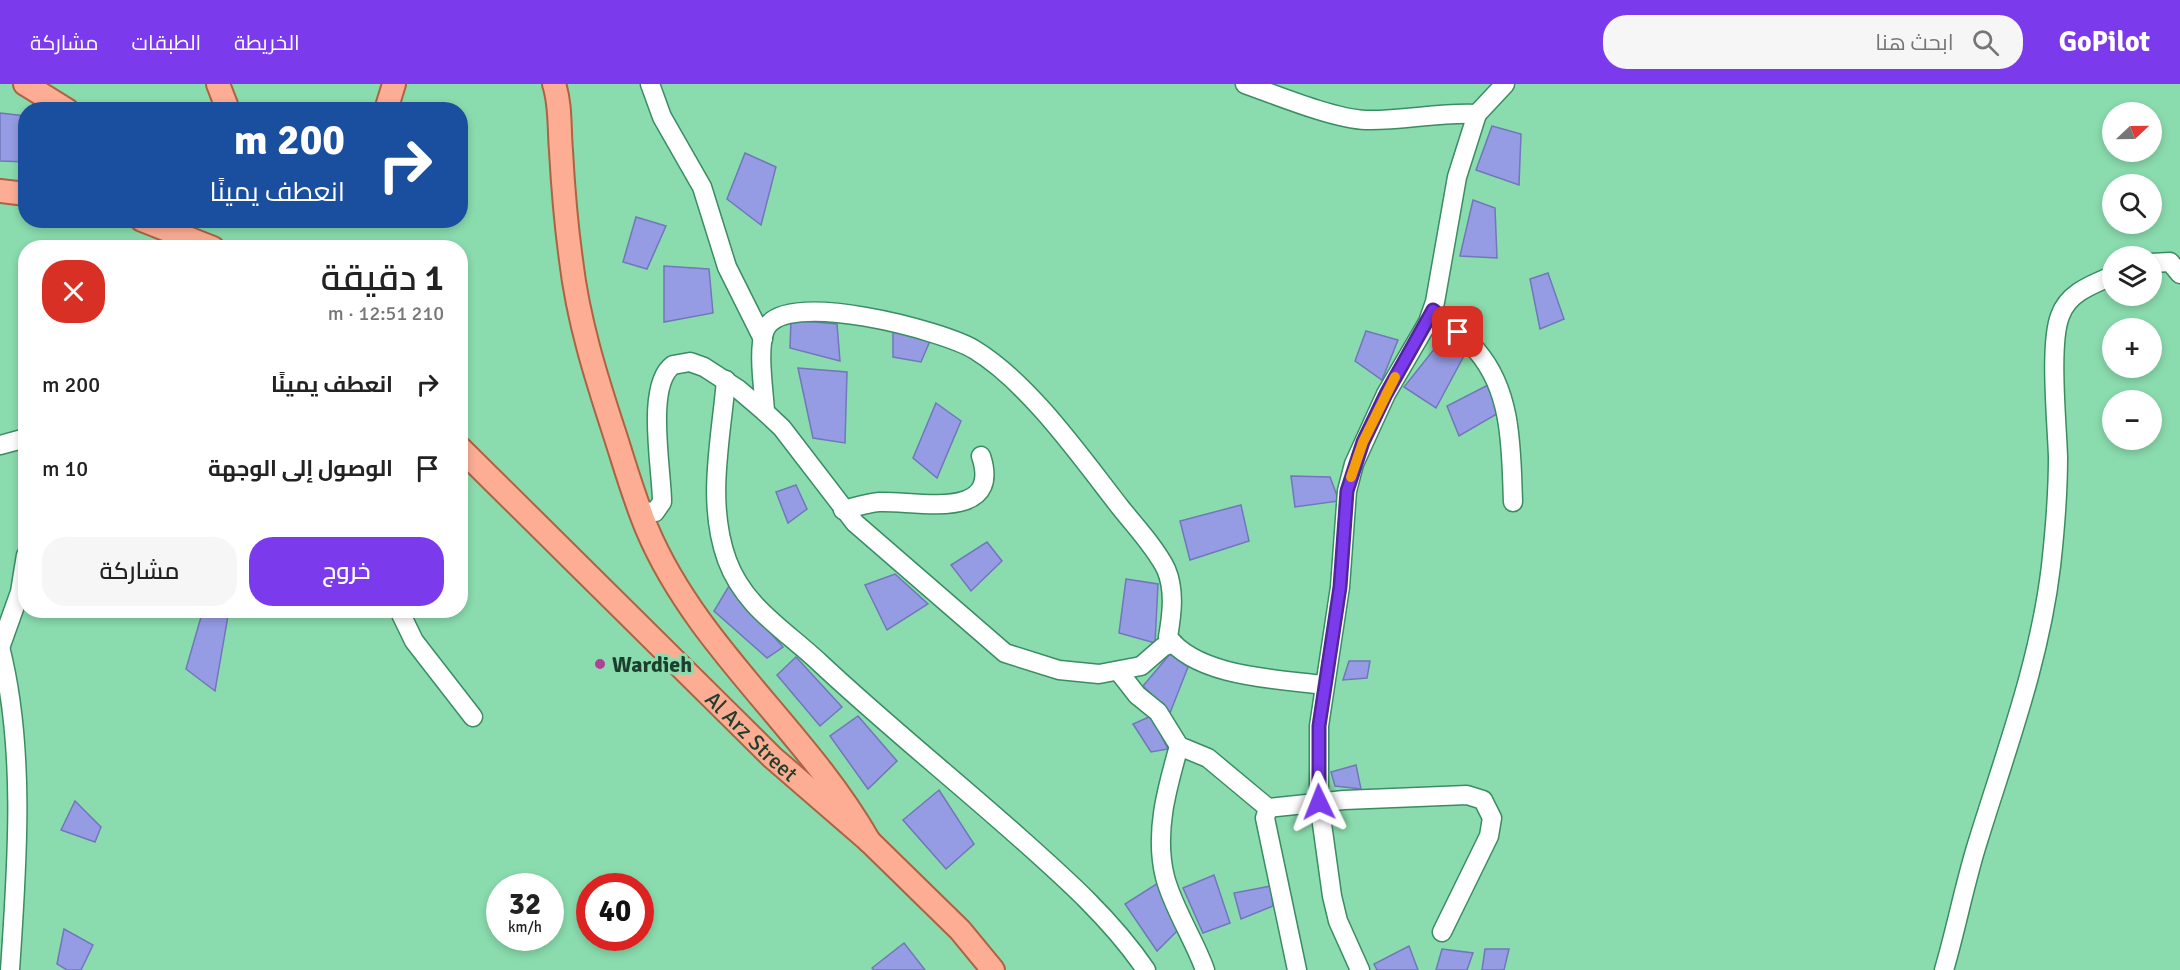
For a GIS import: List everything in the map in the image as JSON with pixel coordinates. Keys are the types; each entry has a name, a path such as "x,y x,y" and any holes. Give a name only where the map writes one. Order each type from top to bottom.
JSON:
{"main road":[{"path":"25,84 54,102"},
{"path":"218,84 225,102"},
{"path":"388,102 394,84"},
{"path":"554,84 559,110 567,227 580,317 639,511 663,564 712,636 824,775 869,841"},
{"path":"0,191 18,193"},
{"path":"162,228 193,240"},
{"name":"Al Arz Street","path":"468,456 772,757 869,841 960,930 993,970"}],"street":[{"path":"650,84 662,117 702,187 727,267 762,339"},
{"path":"1245,84 1363,120 1396,119 1451,112 1477,114"},
{"path":"1360,970 1338,921 1332,896 1319,802 1319,726 1323,685 1340,587 1347,491 1354,464 1386,394 1433,310 1451,220 1456,177 1477,114 1505,84"},
{"path":"2162,262 2170,262 2180,274"},
{"path":"1944,970 1978,840 2011,744 2039,639 2051,566 2057,472 2056,345 2059,318 2066,302 2085,288 2102,280"},
{"path":"1433,310 1478,353 1495,379 1506,408 1513,502"},
{"path":"765,412 762,339 765,329 776,317 805,311 850,314 951,338 976,351 1048,417 1161,561 1170,583 1172,614 1168,637 1173,643 1193,656 1228,672 1323,685"},
{"path":"639,511 655,512 663,502 659,388 667,369 681,363 697,363 726,380 765,412 802,453 843,510 871,539 1005,653 1030,663 1080,674 1119,672 1141,666 1163,647 1173,643"},
{"path":"726,380 717,466 717,524 727,559 744,594 847,690 1072,884 1135,954 1146,970"},
{"path":"0,445 18,440"},
{"path":"843,510 880,502 950,505 961,503 975,496 980,488 983,476 981,456"},
{"path":"10,970 16,806 9,700 0,647 18,598"},
{"path":"403,618 414,641 473,717"},
{"path":"1119,672 1137,695 1158,712 1179,746 1208,758 1268,808 1319,802 1467,795 1483,800 1492,818 1489,836 1442,933"},
{"path":"1179,746 1163,806 1163,863 1171,894 1205,970"},
{"path":"1268,808 1266,818 1297,970"}],"building":[{"path":"0,113 18,115 18,162 0,161"},
{"path":"1492,126 1521,134 1519,185 1476,170"},
{"path":"745,153 776,167 761,225 727,199"},
{"path":"1473,200 1495,208 1497,258 1460,256"},
{"path":"636,217 666,226 647,269 623,262"},
{"path":"664,266 709,269 713,313 664,322"},
{"path":"1548,273 1564,319 1540,329 1530,279"},
{"path":"791,320 837,324 840,361 790,348"},
{"path":"1366,331 1398,340 1382,380 1355,361"},
{"path":"893,332 930,341 921,362 893,357"},
{"path":"1443,338 1466,352 1436,408 1404,387"},
{"path":"798,368 847,372 845,443 813,438"},
{"path":"1488,385 1502,411 1459,436 1447,406"},
{"path":"936,403 961,421 937,478 913,458"},
{"path":"1291,476 1330,477 1339,501 1295,507"},
{"path":"796,485 807,509 788,523 776,492"},
{"path":"1241,505 1249,541 1190,560 1180,521"},
{"path":"987,542 1002,561 971,591 951,565"},
{"path":"895,574 928,604 887,630 865,585"},
{"path":"1126,579 1158,584 1155,643 1119,633"},
{"path":"729,586 783,647 767,658 714,611"},
{"path":"201,618 228,618 215,691 186,669"},
{"path":"1170,654 1188,667 1170,713 1143,686"},
{"path":"796,657 842,707 820,726 777,675"},
{"path":"1349,661 1370,661 1367,678 1343,680"},
{"path":"858,716 897,761 868,789 830,736"},
{"path":"1151,716 1168,749 1151,752 1133,724"},
{"path":"1356,765 1361,789 1335,786 1331,772"},
{"path":"939,790 974,844 946,869 903,820"},
{"path":"75,801 101,827 95,842 61,830"},
{"path":"1214,875 1230,923 1203,933 1183,888"},
{"path":"1158,883 1178,930 1157,951 1125,904"},
{"path":"1271,886 1273,906 1241,919 1234,893"},
{"path":"64,929 93,945 81,970 67,970 57,964"},
{"path":"904,943 925,970 874,970 872,968"},
{"path":"1409,946 1418,970 1377,970 1374,964"},
{"path":"1442,949 1473,953 1467,970 1436,970"},
{"path":"1485,949 1509,949 1504,970 1482,970"}],"slow traffic":[{"path":"1351,477 1363,442 1395,377"}],"place":[{"name":"Wardieh","path":"600,664"}],"route":[{"path":"1319,802 1319,726 1323,685 1340,587 1347,491 1354,464 1386,394 1433,310 1458,332"}]}
